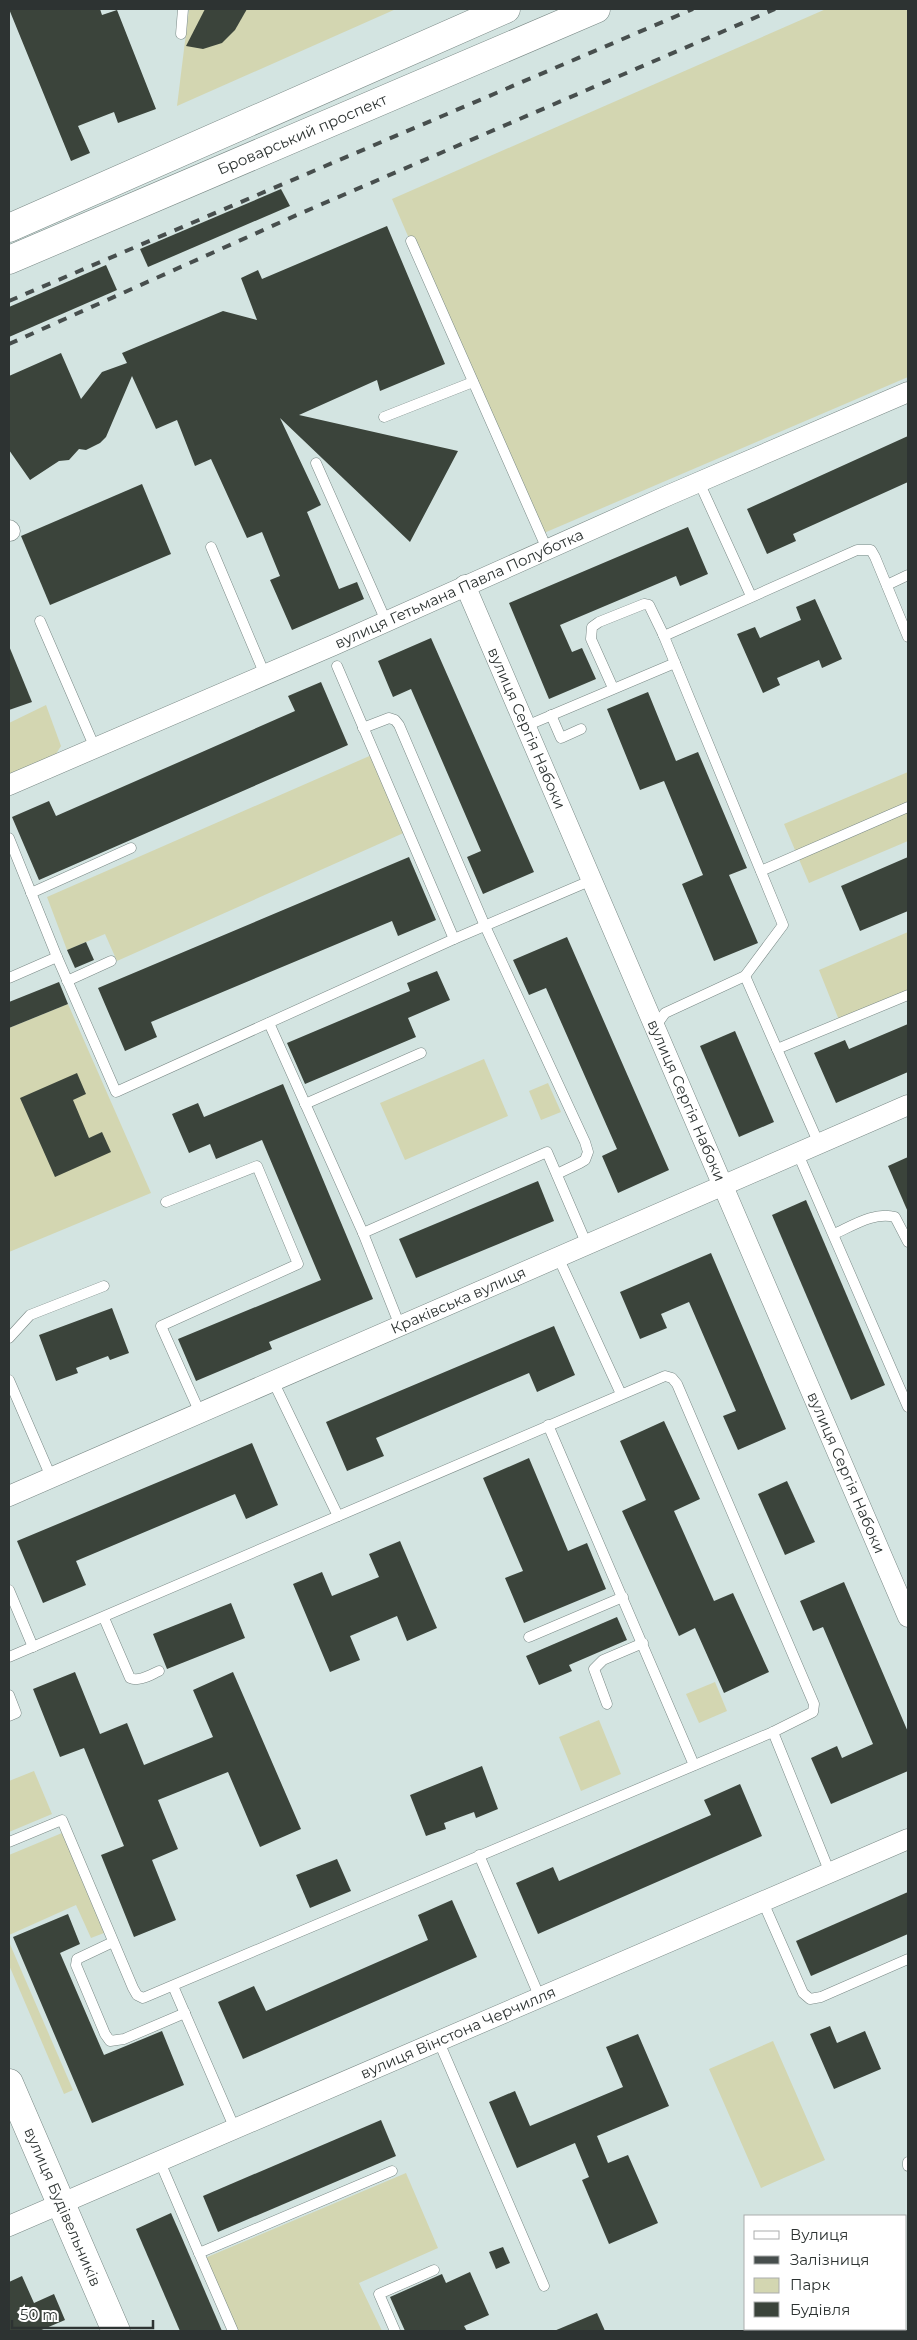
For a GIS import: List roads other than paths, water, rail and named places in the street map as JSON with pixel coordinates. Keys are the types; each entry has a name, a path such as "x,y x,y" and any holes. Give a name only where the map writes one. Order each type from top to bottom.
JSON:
{"main road":[{"path":"9,228 506,9"},
{"name":"Броварський проспект","path":"9,260 596,9"},
{"name":"вулиця Будівельників","path":"9,2083 116,2331"}],"street":[{"name":"вулиця Гетьмана Павла Полуботка","path":"9,785 265,675 699,482 908,392"},
{"name":"вулиця Сергія Набоки","path":"465,585 908,1617"},
{"name":"Краківська вулиця","path":"9,1496 908,1105"},
{"name":"вулиця Вінстона Черчилля","path":"9,2226 908,1839"}],"lane":[{"path":"181,34 183,9"},
{"path":"411,241 547,549"},
{"path":"384,418 473,382"},
{"path":"316,464 386,621"},
{"path":"699,482 751,596"},
{"path":"211,548 265,675"},
{"path":"663,635 865,548 871,550 875,557 908,637"},
{"path":"887,585 908,576"},
{"path":"613,688 592,639 592,627 644,604 649,605 676,663 783,925 745,976 665,1013 655,1026"},
{"path":"40,622 95,748"},
{"path":"526,726 676,663"},
{"path":"337,666 454,939"},
{"path":"551,715 561,738 581,729"},
{"path":"363,728 389,718 395,720 398,725 485,926 588,1152 585,1160 580,1164 557,1174"},
{"path":"761,871 908,807"},
{"path":"9,838 67,981 116,1092 454,939 592,880"},
{"path":"31,893 131,848"},
{"path":"9,978 57,957"},
{"path":"67,981 111,961"},
{"path":"745,976 818,1144"},
{"path":"777,1049 908,995"},
{"path":"268,1023 363,1233 400,1326"},
{"path":"305,1104 421,1053"},
{"path":"363,1233 547,1152 587,1245"},
{"path":"798,1154 908,1407"},
{"path":"166,1202 257,1166 298,1264 161,1326 200,1413"},
{"path":"834,1234 877,1216 887,1214 895,1217 908,1242"},
{"path":"558,1257 621,1394"},
{"path":"9,1338 30,1316 104,1286"},
{"path":"9,1657 104,1618 665,1376 672,1378 677,1384 812,1695 813,1712 773,1732 142,1998 137,1995 113,1942 62,1820 9,1842"},
{"path":"9,1380 51,1477"},
{"path":"272,1381 338,1516"},
{"path":"548,1425 694,1765"},
{"path":"9,1590 33,1647"},
{"path":"529,1638 623,1598"},
{"path":"104,1618 130,1678 135,1680 141,1679 159,1672"},
{"path":"606,1704 594,1669 603,1660 642,1642"},
{"path":"9,1695 16,1713 9,1716"},
{"path":"773,1732 830,1873"},
{"path":"479,1855 540,1998"},
{"path":"763,1902 803,1993 810,1999 821,1997 908,1959"},
{"path":"113,1942 77,1958 76,1964 105,2034 110,2041 124,2039 185,2013"},
{"path":"173,1986 235,2129"},
{"path":"439,2042 544,2286"},
{"path":"160,2162 233,2331"},
{"path":"199,2253 392,2171"},
{"path":"396,2331 380,2294 434,2270"}],"railway":[{"path":"9,301 693,9"},
{"path":"9,344 299,214 775,9"}]}
